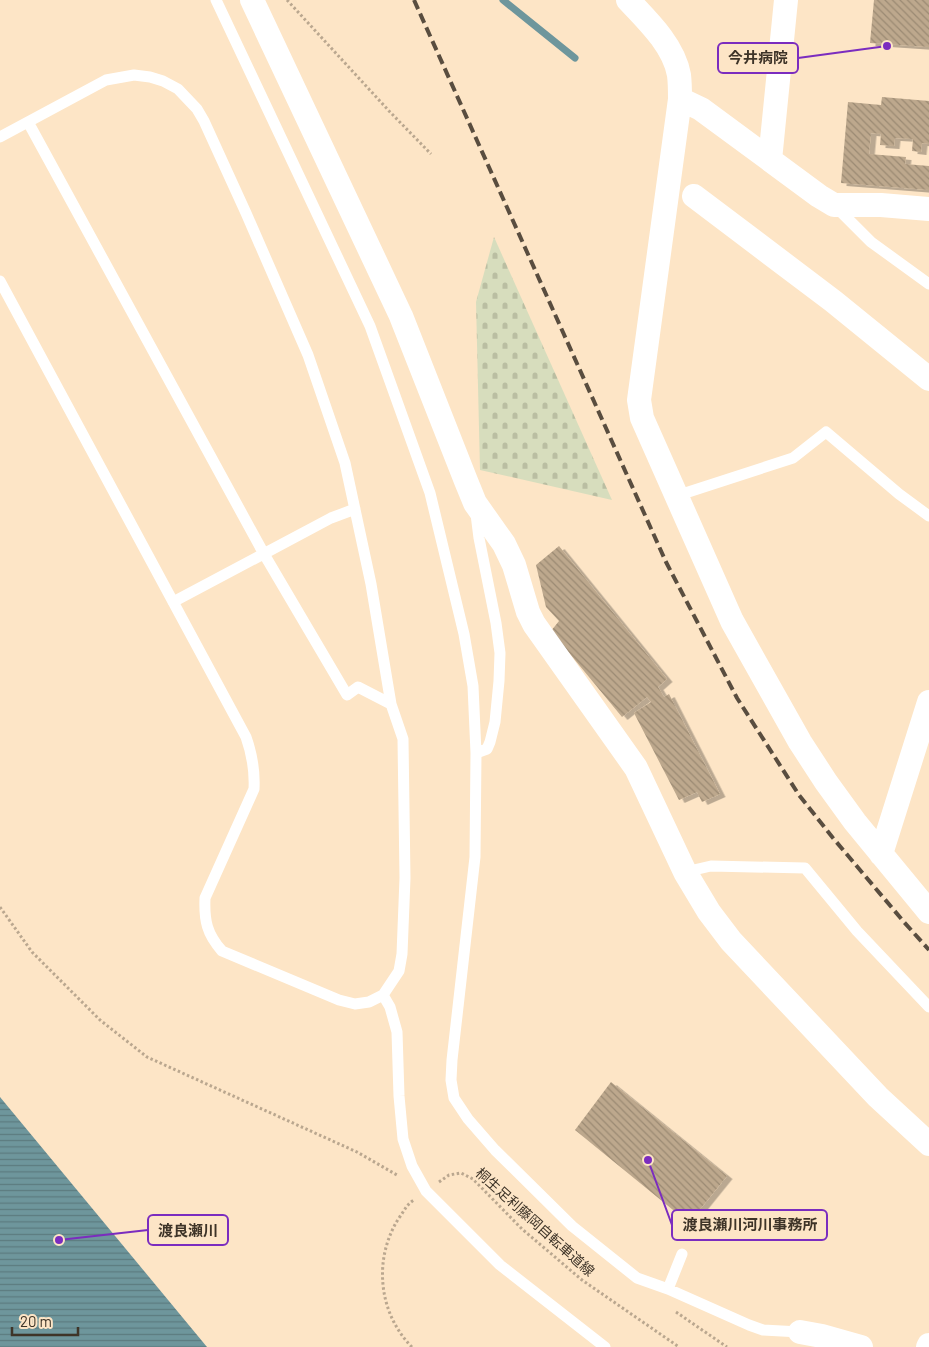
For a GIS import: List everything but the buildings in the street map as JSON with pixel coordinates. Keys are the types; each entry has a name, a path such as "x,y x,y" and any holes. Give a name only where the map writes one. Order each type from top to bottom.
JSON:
{"street":[{"path":"252,0 402,316 475,502 504,544 514,565 528,612 534,624 636,768 684,872 709,912 731,941 878,1097 929,1144"},
{"path":"628,0 660,36 676,63 679,76 680,99 639,400 642,418 732,620 800,742 826,782 881,854 929,912"},
{"path":"770,160 786,0"},
{"path":"680,99 701,109 834,206 881,205 929,209"},
{"path":"694,196 833,301 929,379"},
{"path":"881,854 928,708"},
{"path":"800,1332 861,1347"}],"lane":[{"path":"218,5 370,326 430,493 464,634 472,678 476,753 475,857 452,1060 451,1080 454,1098 468,1119 495,1150 572,1226 637,1278 668,1289 763,1330 800,1332"},
{"path":"0,137 106,80 134,75 163,81 178,89 197,109 246,213 308,356 345,463 371,584 391,704 403,739 406,878 402,954 399,971 383,995 369,1002 355,1004 339,1000 222,951 212,939 204,913 205,898 254,789 253,762 246,737 0,281"},
{"path":"28,122 264,554 347,695 358,687 391,704"},
{"path":"834,206 871,242 929,284"},
{"path":"676,496 793,458 826,432 899,494 929,516"},
{"path":"475,502 479,538 500,653 495,722 487,749 476,753"},
{"path":"173,602 331,518 355,509"},
{"path":"684,872 711,866 805,868 857,931 929,1008"},
{"path":"383,995 390,1007 396,1032 403,1139 412,1166 426,1191 500,1265 605,1347"},
{"path":"668,1289 682,1254"}],"path":[{"path":"287,0 390,112 432,154"},
{"path":"0,907 32,952 100,1020 147,1058 357,1152 426,1191"},
{"name":"桐生足利藤岡自転車道線","path":"449,1175 461,1172 473,1179 522,1229 582,1280 679,1347"},
{"path":"409,1203 389,1237 383,1265 382,1281 384,1297 390,1314 397,1328 412,1347"},
{"path":"668,1289 666,1299 670,1307 682,1318 727,1347"}],"green space":[{"path":"494,237 612,500 480,470 476,302"}],"water":[{"path":"0,1097 207,1347 0,1347"}],"waterway":[{"path":"503,0 575,58"}],"railway":[{"path":"414,0 666,562 737,698 799,795 833,838 929,950"}],"place":[{"name":"今井病院","path":"887,46"},
{"name":"渡良瀬川河川事務所","path":"648,1160"},
{"name":"渡良瀬川","path":"59,1240"}]}
